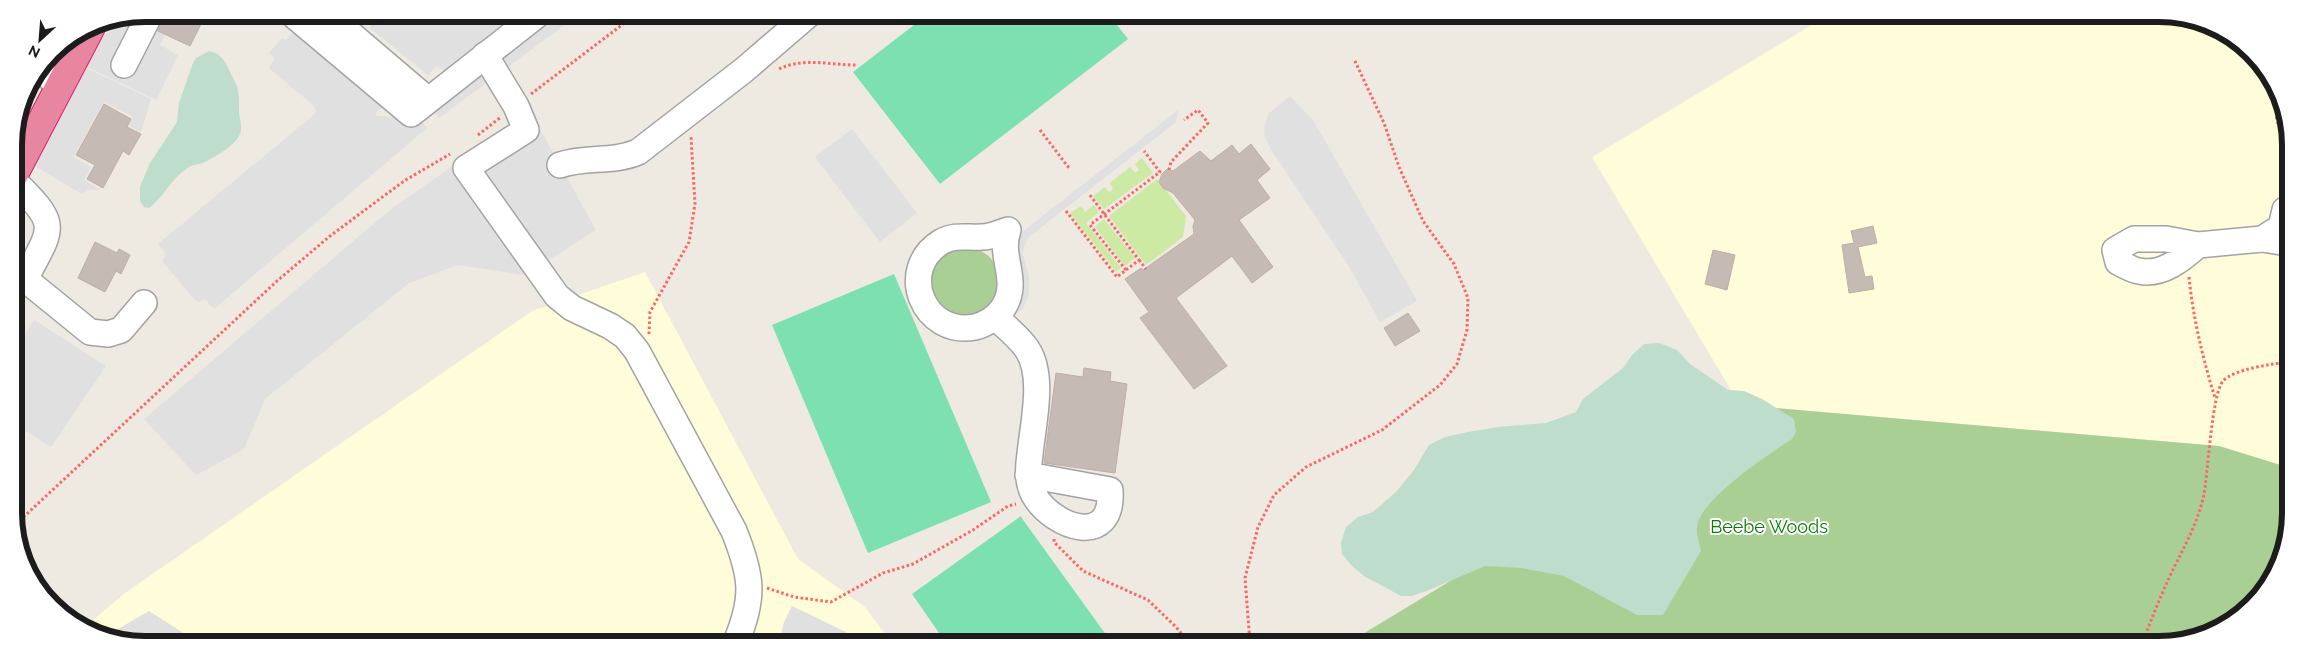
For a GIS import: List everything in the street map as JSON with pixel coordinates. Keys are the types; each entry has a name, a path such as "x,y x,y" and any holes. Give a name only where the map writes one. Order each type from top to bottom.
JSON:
{"highway":[{"path":"23,157 84,39"}],"street":[{"path":"130,24 117,62 144,23"},
{"path":"309,23 419,107"},
{"path":"338,23 370,50 419,107"},
{"path":"355,23 370,50"},
{"path":"419,107 527,23"},
{"path":"560,166 579,160 608,160 630,156 645,147 744,70 799,23"},
{"path":"485,55 516,106 526,130 466,168 556,296 572,308 610,326 625,336 637,350 734,532 744,555 749,584 748,612 738,636"},
{"path":"47,72 58,89"},
{"path":"23,190 42,210 48,228 44,243 23,271"},
{"path":"2262,239 2281,227 2282,223"},
{"path":"1008,230 1004,241 1011,287 1003,309 995,317 979,326 961,328 944,323 930,312 921,296 919,278 923,261 931,250 941,242 953,237 980,237 1008,230"},
{"path":"2192,251 2262,239 2282,242"},
{"path":"23,277 76,323 90,332 108,334 121,330 144,304"},
{"path":"995,317 1027,348 1034,361 1038,378 1032,486 1053,516 1080,529 1091,527 1101,521 1108,512 1110,490 1032,486"}],"path":[{"path":"525,99 624,23"},
{"path":"1249,636 1245,578 1258,527 1274,495 1306,467 1382,430 1440,385 1457,364 1468,330 1468,298 1454,264 1423,221 1399,167 1384,124 1354,59"},
{"path":"775,70 789,64 809,62 856,65"},
{"path":"648,341 650,312 689,242 694,204 691,135 696,106"},
{"path":"2277,109 2277,124 2281,128"},
{"path":"1169,170 1172,162 1208,123 1198,110 1184,120"},
{"path":"1040,130 1069,168"},
{"path":"1126,270 1090,225 1160,172 1144,151"},
{"path":"22,518 277,281 330,236 404,181"},
{"path":"1089,194 1146,269"},
{"path":"1066,211 1117,277 1139,260"},
{"path":"2192,251 2191,299 2207,374 2215,398"},
{"path":"2146,636 2168,580 2198,519 2209,459 2215,398 2222,382 2236,374 2282,363"},
{"path":"749,584 794,597 831,602 883,574 913,564 973,530 1008,506 1032,486"},
{"path":"1053,516 1054,542 1083,571 1148,600 1183,636"}],"shaded area":[{"path":"1816,22 2160,22 2191,27 2207,32 2221,39 2247,58 2266,84 2273,98 2280,121 2282,145 2282,465 2219,446 1740,405 1592,157"},
{"path":"171,23 160,45 178,55 156,100 83,65 100,31 107,34 113,27 121,25"},
{"path":"373,23 567,23 439,118 431,108 443,70 437,66 428,75 370,28"},
{"path":"296,30 384,104 375,114 377,116 418,118 427,128 214,309 205,299 199,302 195,300 162,261 166,254 158,244 316,113 314,106 269,68 275,58 269,53 282,38 286,40"},
{"path":"82,66 151,99 141,132 129,126 133,117 104,102 73,157 91,167 84,180 101,190 88,190 82,194 33,165"},
{"path":"1290,96 1313,120 1417,301 1380,322 1348,265 1265,138 1264,125 1269,113"},
{"path":"1178,110 1176,122 1030,236 1024,246 1023,255 1029,276 1029,294 1023,309 1007,318 1016,241 1021,233"},
{"path":"530,111 596,230 525,275 458,265 409,283 265,399 244,449 196,475 144,419 390,210"},
{"path":"852,129 917,213 880,242 815,157"},
{"path":"645,272 798,559 865,607 887,636 145,636 114,632 90,623 125,593 532,311"},
{"path":"34,320 106,366 51,447 22,429 22,338"},
{"path":"792,606 846,632 844,636 780,636 784,622"},
{"path":"149,611 188,636 129,635 115,632"}],"green space":[{"path":"917,23 1115,23 1128,39 940,184 853,72"},
{"path":"209,51 222,58 237,86 241,126 239,136 232,145 217,156 186,169 154,204 149,208 144,207 140,201 140,187 150,163 177,122 179,103 193,63 196,58"},
{"path":"1142,158 1153,173 1104,209 1093,196 1105,187 1109,192 1113,189 1110,183 1130,167 1135,173 1139,170 1135,164"},
{"path":"1157,179 1186,216 1183,237 1146,265 1109,216"},
{"path":"1094,205 1099,212 1086,223 1121,268 1116,272 1070,213 1081,206 1085,212"},
{"path":"1104,219 1135,258 1125,266 1095,227"},
{"path":"965,247 984,253 994,263 1000,282 994,301 984,311 965,317 946,311 936,301 930,282 936,263 946,253"},
{"path":"894,274 991,502 868,553 772,325"},
{"path":"1659,343 1677,350 1690,364 1728,390 1744,391 1762,399 1794,419 1796,432 1792,439 1736,479 1709,504 1700,517 1697,528 1701,551 1663,615 1637,615 1564,576 1522,568 1485,566 1429,590 1412,596 1401,596 1364,576 1342,554 1341,543 1346,527 1358,517 1373,512 1396,492 1414,470 1429,445 1445,437 1498,427 1546,423 1576,412 1583,399 1623,368 1632,355 1644,344"},
{"name":"Beebe Woods","path":"1740,405 2219,446 2282,465 2281,530 2273,561 2262,582 2247,601 2228,616 2214,624 2184,634 2168,636 1360,636"},
{"path":"1021,516 1107,636 941,636 912,594"}],"building":[{"path":"161,23 202,23 190,46 158,31"},
{"path":"104,104 131,119 127,127 141,134 129,155 123,151 103,188 87,179 95,165 76,155"},
{"path":"1251,144 1270,169 1257,180 1270,198 1239,220 1273,267 1252,283 1232,256 1176,298 1227,366 1194,389 1140,318 1149,312 1125,279 1141,268 1143,270 1194,234 1193,226 1195,220 1173,193 1163,188 1159,182 1162,174 1167,169 1173,171 1200,151 1211,161 1232,145 1239,154"},
{"path":"1873,226 1877,243 1858,247 1865,277 1872,276 1874,289 1849,293 1842,245 1854,243 1851,231"},
{"path":"95,242 117,253 119,249 130,255 121,274 116,271 105,292 78,278"},
{"path":"1713,250 1735,255 1727,290 1705,284"},
{"path":"1408,313 1420,331 1395,346 1384,328"},
{"path":"1084,368 1111,372 1110,381 1127,384 1115,473 1044,463 1056,373 1083,377"}]}
